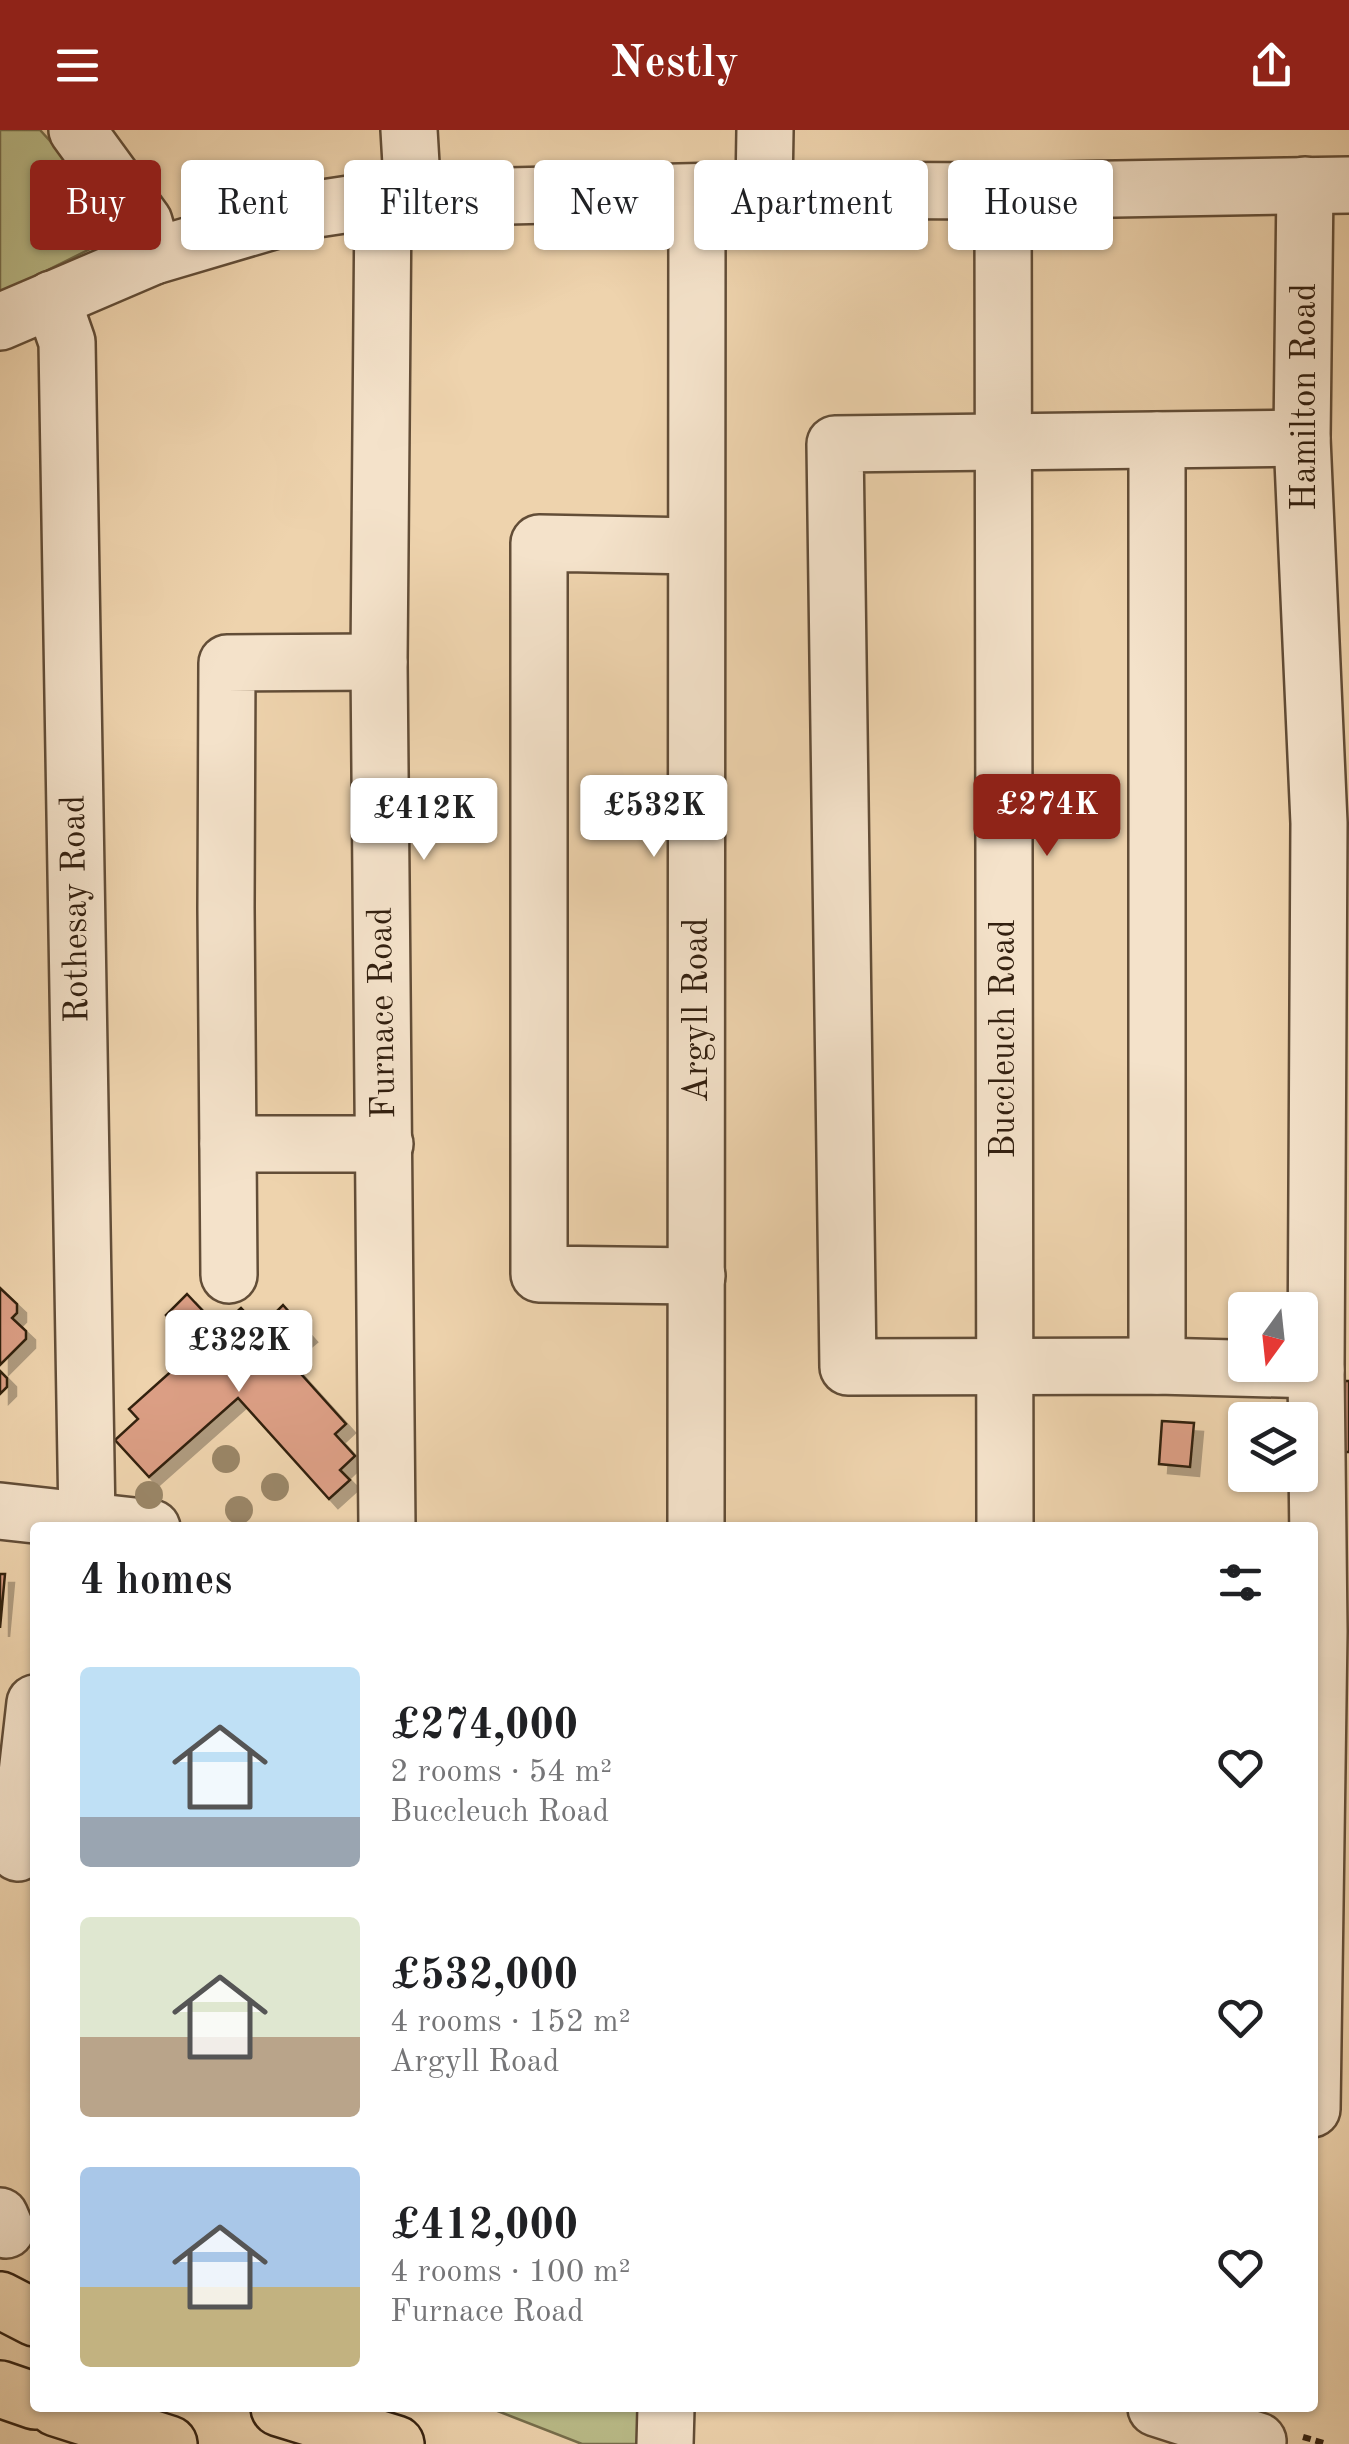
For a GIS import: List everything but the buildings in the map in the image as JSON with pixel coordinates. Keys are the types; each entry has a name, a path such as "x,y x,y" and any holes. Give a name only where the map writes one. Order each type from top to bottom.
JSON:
{"highway":[{"path":"0,2300 30,2315"},
{"path":"0,2390 30,2399"},
{"path":"69,2412 169,2444"},
{"path":"292,2412 396,2444"}],"street":[{"path":"78,130 144,222 154,256"},
{"name":"Furnace Road","path":"404,160 409,130"},
{"path":"764,130 764,160"},
{"path":"1113,189 1327,186"},
{"name":"Hamilton Road","path":"1318,1309 1334,822 1302,438 1327,186"},
{"path":"514,196 694,192"},
{"path":"0,322 154,256 310,210 344,205"},
{"name":"Furnace Road","path":"386,1522 379,662 396,250"},
{"name":"Argyll Road","path":"696,250 696,1522"},
{"name":"Buccleuch Road","path":"1002,250 1004,1522"},
{"name":"Rothesay Road","path":"47,1519 67,342 52,299"},
{"path":"1228,1368 848,1367 834,444 1302,438"},
{"path":"1157,1366 1158,440"},
{"path":"696,546 539,542 540,1274 697,1276"},
{"path":"229,1274 227,662 379,662"},
{"path":"228,1144 385,1144"},
{"name":"Hamilton Road","path":"1316,1382 1326,1657 1326,1859 1318,2025"},
{"path":"47,1519 82,1522"},
{"path":"18,1853 30,1747"},
{"path":"665,2444 666,2412"},
{"path":"1166,2412 1235,2439"}],"green space":[{"path":"0,130 40,130 67,160 30,160 30,250 88,250 0,294"},
{"path":"500,2412 654,2412 655,2444 582,2444"}]}
